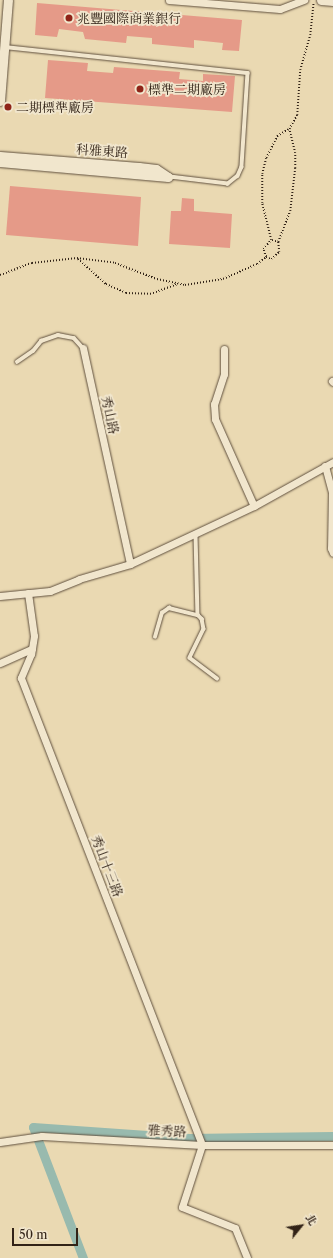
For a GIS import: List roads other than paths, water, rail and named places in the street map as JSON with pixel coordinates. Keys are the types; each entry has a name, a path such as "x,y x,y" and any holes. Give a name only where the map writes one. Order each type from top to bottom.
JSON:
{"street":[{"path":"0,101 8,0"},
{"path":"169,0 280,9 304,0"},
{"path":"321,0 333,1"},
{"name":"科雅東路","path":"0,156 156,169 168,177"},
{"name":"科雅東路","path":"0,162 138,172 168,177"},
{"name":"秀山路","path":"83,348 130,564"},
{"path":"224,349 224,374 214,404 215,419 254,506"},
{"path":"0,596 50,591 79,579 130,564 196,535 254,506 333,462"},
{"path":"325,466 332,493 333,553"},
{"name":"秀山十三路","path":"28,593 34,636 32,650 21,678 202,1145"},
{"path":"0,663 32,650"},
{"name":"雅秀路","path":"0,1142 42,1136 202,1145 333,1145"},
{"path":"202,1145 182,1207 235,1228 247,1258"}],"lane":[{"path":"4,47 248,73 242,167 238,176 228,184 168,177"},
{"name":"秀山路","path":"17,362 34,351 41,341 58,335 74,338 83,348"},
{"path":"196,535 198,615"},
{"path":"155,637 162,613 169,608 198,615 202,619 204,629 190,658 217,678"}],"waterway":[{"path":"83,1258 33,1127 190,1138 333,1136"}],"place":[{"name":"兆豐國際商業銀行","path":"69,18"},
{"name":"標準二期廠房","path":"140,89"},
{"name":"二期標準廠房","path":"8,107"}]}
